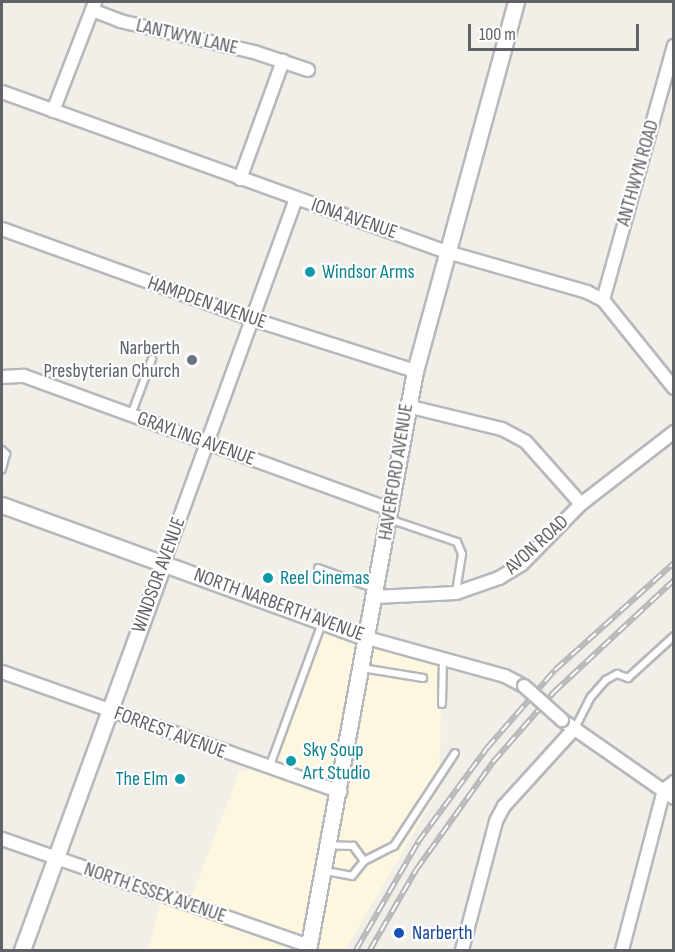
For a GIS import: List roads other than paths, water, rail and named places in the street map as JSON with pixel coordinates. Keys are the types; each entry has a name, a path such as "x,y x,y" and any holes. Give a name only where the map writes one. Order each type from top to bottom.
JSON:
{"street":[{"name":"HAVERFORD AVENUE","path":"309,948 340,792 414,371 516,2"},
{"name":"LANTWYN LANE","path":"93,6 120,21 308,70"},
{"path":"53,111 93,6"},
{"name":"ANTHWYN ROAD","path":"603,300 674,46"},
{"path":"240,179 283,62"},
{"name":"IONA AVENUE","path":"2,92 447,252 603,300"},
{"name":"WINDSOR AVENUE","path":"22,951 296,199"},
{"name":"HAMPDEN AVENUE","path":"2,229 252,319 414,371"},
{"path":"603,300 674,388"},
{"name":"GRAYLING AVENUE","path":"2,377 24,376 206,442 390,514"},
{"path":"407,406 502,429 526,442 581,504"},
{"name":"AVON ROAD","path":"376,593 456,593 500,578 522,564 581,504 674,432"},
{"name":"NORTH NARBERTH AVENUE","path":"2,505 368,638 505,676 524,686 575,729 670,790"},
{"name":"FORREST AVENUE","path":"2,672 269,769 340,792"},
{"path":"462,951 496,821 504,806 575,729"},
{"path":"622,951 670,790"},
{"name":"NORTH ESSEX AVENUE","path":"2,839 309,948"}],"lane":[{"path":"131,415 152,359"},
{"path":"2,450 6,454 2,469"},
{"path":"390,514 457,542 462,554 456,593"},
{"path":"318,568 376,593"},
{"path":"269,769 323,621"},
{"path":"575,729 591,697 606,680 617,674 627,678 674,636"},
{"path":"442,704 443,658"},
{"path":"362,668 423,678"},
{"path":"325,871 352,876 364,861 394,846 454,753"},
{"path":"330,845 353,846 364,861"}],"railway":[{"path":"356,950 418,842 487,748 555,670 674,563"},
{"path":"370,950 416,870 493,762 554,692 674,580"}],"place":[{"name":"Windsor Arms","path":"310,272"},
{"name":"Narberth Presbyterian Church","path":"192,360"},
{"name":"Reel Cinemas","path":"268,578"},
{"name":"Sky Soup Art Studio","path":"291,761"},
{"name":"The Elm","path":"180,779"},
{"name":"Narberth","path":"399,933"}]}
